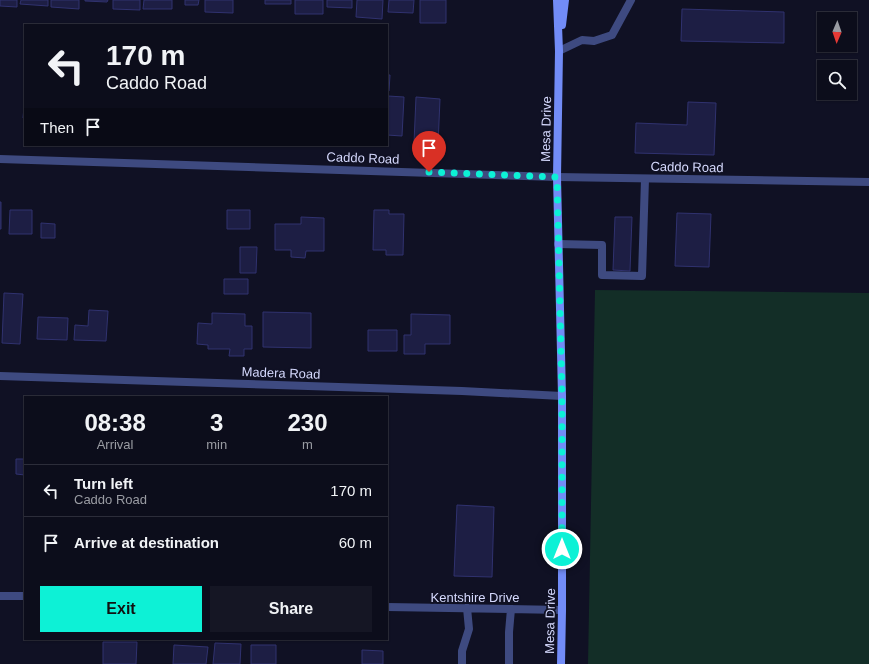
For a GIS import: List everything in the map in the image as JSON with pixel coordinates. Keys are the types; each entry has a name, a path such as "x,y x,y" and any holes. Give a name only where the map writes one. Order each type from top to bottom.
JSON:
{"main road":[{"name":"Mesa Drive","path":"557,0 559,51 557,177 562,396 561,664"},
{"name":"Mesa Drive","path":"559,51 565,0"}],"street":[{"path":"559,51 582,40 594,41 612,35 631,0"},
{"name":"Caddo Road","path":"0,159 557,177 869,182"},
{"path":"558,244 602,245 602,275 642,276 645,179"},
{"name":"Madera Road","path":"0,376 462,391 562,396"},
{"path":"0,596 24,596"},
{"name":"Kentshire Drive","path":"388,607 562,610"},
{"path":"462,664 462,651 469,629 466,608"},
{"path":"509,664 510,608"}],"green space":[{"path":"595,290 869,293 869,664 588,664"}],"building":[{"path":"0,0 17,0 17,7 0,6"},
{"path":"21,0 48,0 48,6 20,4"},
{"path":"51,0 79,0 79,9 51,7"},
{"path":"85,0 108,0 107,2"},
{"path":"113,0 140,0 140,10 113,9"},
{"path":"144,0 172,0 172,9 143,9"},
{"path":"185,0 199,0 198,5 185,5"},
{"path":"205,0 233,0 233,13 205,12"},
{"path":"265,0 291,0 291,4 265,4"},
{"path":"295,0 323,0 323,14 295,14"},
{"path":"327,0 352,0 352,8 327,7"},
{"path":"357,0 383,0 382,19 356,17"},
{"path":"389,0 414,0 413,13 388,12"},
{"path":"420,0 446,0 446,23 420,23"},
{"path":"682,9 784,12 784,43 681,41"},
{"path":"388,75 390,75 389,91"},
{"path":"388,96 404,97 402,136 388,135"},
{"path":"416,97 440,99 438,145 414,143"},
{"path":"688,102 716,103 714,155 635,153 636,123 687,125"},
{"path":"1,202 1,229 0,229"},
{"path":"10,210 32,210 32,234 9,234"},
{"path":"227,210 250,210 250,229 227,229"},
{"path":"374,210 389,210 389,214 404,214 403,255 386,255 386,250 373,250"},
{"path":"677,213 711,214 709,267 675,266"},
{"path":"301,217 324,218 324,251 306,251 305,258 291,257 291,250 275,250 275,224 301,224"},
{"path":"615,217 632,217 630,271 613,270"},
{"path":"41,223 55,224 55,238 41,238"},
{"path":"240,247 257,247 256,273 240,273"},
{"path":"224,279 248,279 248,294 224,294"},
{"path":"4,293 23,294 20,344 2,343"},
{"path":"89,310 108,311 106,341 74,340 75,325 88,326"},
{"path":"263,312 311,313 311,348 263,347"},
{"path":"212,313 245,314 245,326 252,326 252,349 244,349 244,356 229,356 230,349 208,349 208,345 197,344 198,323 212,324"},
{"path":"411,314 450,315 450,344 425,344 425,354 404,354 404,335 411,335"},
{"path":"38,317 68,318 67,340 37,339"},
{"path":"368,330 397,330 397,351 368,351"},
{"path":"16,459 24,459 24,475 16,474"},
{"path":"457,505 494,507 492,577 454,576"},
{"path":"103,642 137,642 136,664 103,664"},
{"path":"215,643 241,644 240,664 213,664"},
{"path":"174,645 208,647 206,664 173,664"},
{"path":"251,645 276,645 276,664 251,664"},
{"path":"362,650 383,651 383,664 362,664"}],"route":[{"path":"429,172 557,177 562,396 562,549"}]}
